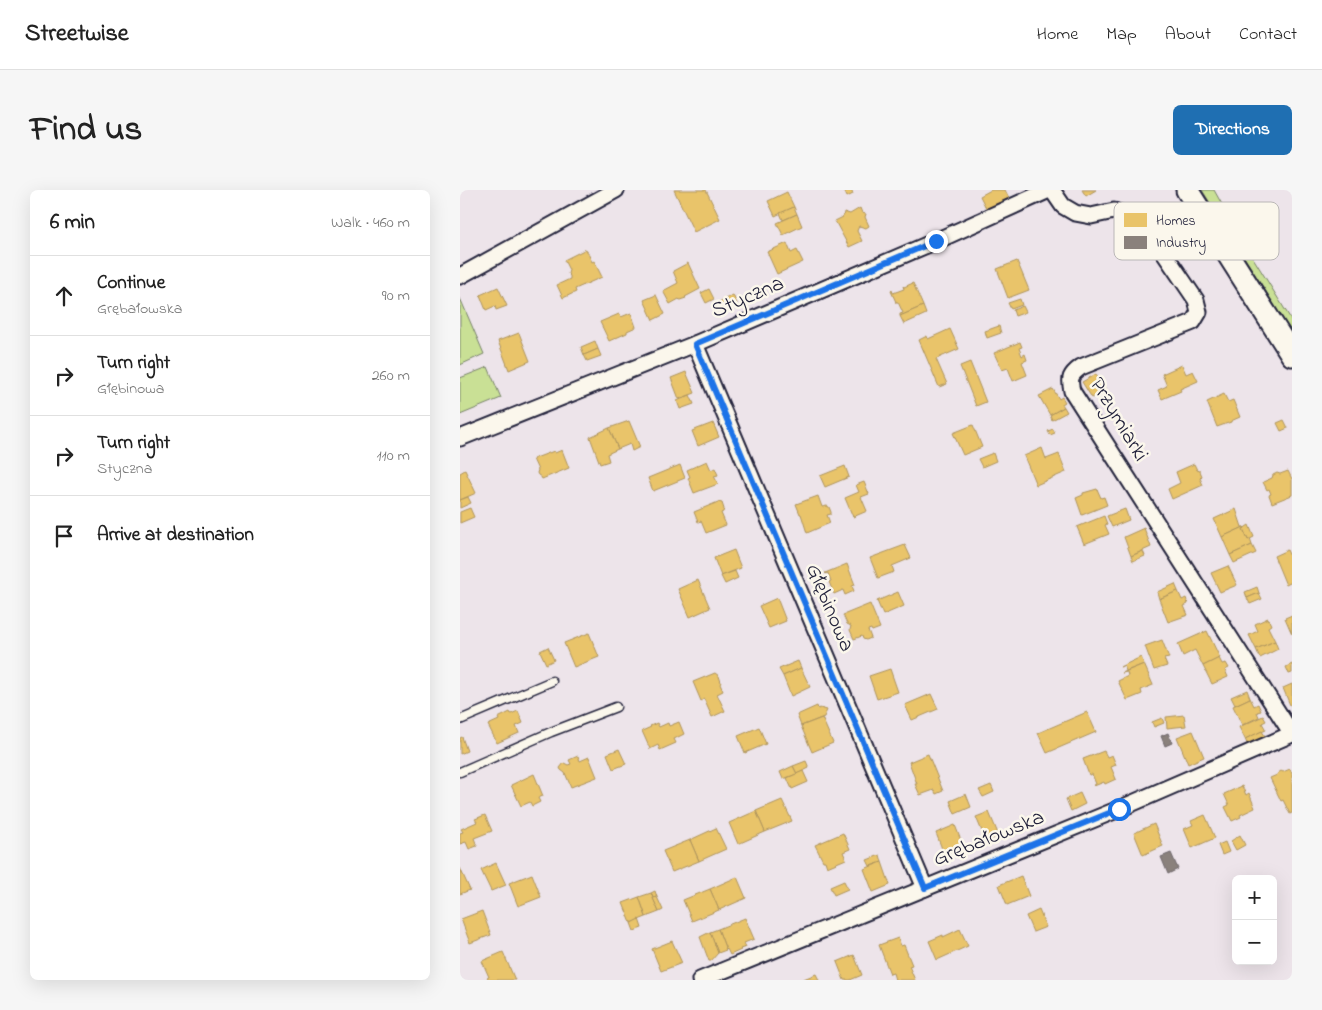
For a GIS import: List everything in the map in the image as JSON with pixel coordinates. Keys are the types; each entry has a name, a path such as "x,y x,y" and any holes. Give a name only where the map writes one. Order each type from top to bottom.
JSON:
{"main road":[{"path":"1187,190 1195,202"},
{"path":"1232,260 1292,355"}],"street":[{"path":"460,276 616,190"},
{"name":"Styczna","path":"460,438 695,344 1050,190"},
{"name":"Przymiarki","path":"1050,190 1063,206 1075,213 1091,216 1114,211"},
{"name":"Przymiarki","path":"1169,260 1196,300 1199,312 1193,322 1081,367 1072,373 1070,382 1072,391 1292,734"},
{"name":"Głębinowa","path":"695,344 925,888"},
{"name":"Grębałowska","path":"700,980 1119,809 1292,734"}],"lane":[{"path":"460,720 552,681"},
{"path":"460,772 551,732 616,707"}],"green space":[{"path":"1202,190 1214,190 1221,202 1210,202"},
{"path":"1246,260 1254,260 1292,321 1292,333"},
{"path":"460,298 484,354 460,365"},
{"path":"488,367 501,398 460,415 460,378"}],"building: Homes":[{"path":"674,190 706,190 720,219 694,232"},
{"path":"844,190 851,190 853,194 847,197"},
{"path":"991,190 1005,190 1009,198 987,210 980,196"},
{"path":"1082,190 1096,190 1086,196"},
{"path":"787,192 794,207 775,216 768,201"},
{"path":"794,207 797,214 783,220 780,213"},
{"path":"860,208 862,213 866,214 865,217 869,226 866,228 859,226 857,231 862,241 849,247 835,221 843,217 844,212 850,214"},
{"path":"797,214 802,226 783,235 777,223"},
{"path":"787,243 791,253 797,250 803,262 777,274 767,252"},
{"path":"586,249 602,277 575,289 576,292 563,298 557,285 570,279 569,270 564,260"},
{"path":"1017,261 1029,290 1008,298 997,269"},
{"path":"688,263 700,289 686,298 679,299 670,304 663,291 678,283 673,271"},
{"path":"913,283 923,306 900,316 903,313 898,302 896,302 891,291 893,293 904,289 903,286"},
{"path":"498,287 507,306 496,310 495,306 486,310 480,295"},
{"path":"709,289 714,299 706,303 701,293"},
{"path":"656,295 665,314 653,320 644,300"},
{"path":"733,295 737,304 724,311 719,302"},
{"path":"1020,299 1022,305 1011,309 1008,303"},
{"path":"923,306 926,314 904,324 900,316"},
{"path":"1023,306 1026,312 1015,316 1013,310"},
{"path":"631,313 636,327 609,341 600,322 619,314 621,317"},
{"path":"999,326 1001,333 987,338 985,331"},
{"path":"950,329 959,349 936,359 947,384 939,387 919,340 927,336 928,339"},
{"path":"519,333 530,361 509,370 498,341"},
{"path":"595,341 598,349 584,355 581,347"},
{"path":"1020,342 1022,347 1019,348 1022,356 1025,354 1027,360 1022,362 1027,375 1013,381 1008,368 1002,370 994,353"},
{"path":"598,349 601,356 587,361 584,355"},
{"path":"970,362 986,402 976,406 960,366"},
{"path":"1182,365 1186,374 1193,371 1198,381 1162,399 1158,390 1167,386 1162,374"},
{"path":"686,372 695,393 679,399 671,378"},
{"path":"1096,374 1106,390 1092,398 1082,382"},
{"path":"1053,389 1059,399 1062,397 1065,402 1062,404 1064,407 1050,415 1039,396"},
{"path":"1224,394 1228,402 1233,400 1240,417 1217,427 1207,402"},
{"path":"690,395 694,404 680,409 677,401"},
{"path":"1064,407 1067,412 1052,420 1050,415"},
{"path":"1284,420 1288,428 1281,431 1277,423"},
{"path":"629,421 640,447 632,451 630,444 618,449 609,428"},
{"path":"713,423 719,437 698,446 692,431"},
{"path":"973,425 982,447 963,455 953,433"},
{"path":"609,428 618,449 607,454 609,461 600,464 590,437"},
{"path":"1053,429 1055,433 1050,435 1048,431"},
{"path":"1042,448 1046,459 1059,454 1066,472 1036,485 1024,456"},
{"path":"562,450 569,468 542,479 537,473 538,470 533,459"},
{"path":"993,453 996,461 982,467 978,459"},
{"path":"707,461 711,470 715,468 718,475 714,476 718,484 694,493 687,470"},
{"path":"1194,464 1197,470 1200,471 1203,485 1172,499 1168,489 1180,483 1176,472"},
{"path":"680,465 685,478 653,491 648,478"},
{"path":"845,466 849,477 825,487 820,476"},
{"path":"465,470 476,493 460,500 460,473"},
{"path":"1288,471 1292,479 1292,495 1272,503 1269,489 1267,490 1263,482 1272,478 1277,473 1280,474"},
{"path":"864,482 869,494 861,497 867,511 853,517 845,498 859,492 856,485"},
{"path":"1097,489 1101,498 1104,497 1107,505 1082,515 1076,498 1083,495 1083,493"},
{"path":"818,496 822,507 829,507 831,514 827,515 830,523 807,533 796,504"},
{"path":"468,497 471,503 460,508 460,500"},
{"path":"718,502 722,503 724,509 721,513 726,525 706,533 701,521 698,522 694,512"},
{"path":"470,508 474,517 460,523 460,512"},
{"path":"1125,509 1129,520 1112,527 1107,516"},
{"path":"1236,509 1242,527 1244,527 1222,537 1214,519"},
{"path":"1104,516 1109,534 1084,544 1077,527"},
{"path":"1249,525 1254,537 1248,540 1243,529"},
{"path":"1244,527 1243,529 1252,545 1230,555 1222,537"},
{"path":"1144,528 1151,547 1131,556 1124,537"},
{"path":"905,545 911,558 892,566 894,572 878,578 870,558"},
{"path":"1252,545 1256,553 1234,563 1230,555"},
{"path":"734,550 741,568 721,576 714,558"},
{"path":"1287,550 1292,561 1292,582 1286,585 1274,556"},
{"path":"1143,551 1145,556 1133,561 1131,556"},
{"path":"847,564 855,585 852,586 854,591 845,595 843,590 834,594 829,582 831,581 828,573 825,573"},
{"path":"1228,566 1237,585 1220,592 1211,573"},
{"path":"735,571 738,578 725,584 721,576"},
{"path":"698,580 710,608 690,617 678,589"},
{"path":"1175,584 1178,591 1159,599 1157,592"},
{"path":"1257,587 1259,593 1247,598 1245,592"},
{"path":"1178,591 1182,600 1186,598 1188,604 1184,606 1188,615 1168,622 1159,599"},
{"path":"898,592 904,606 883,615 877,601"},
{"path":"1259,593 1262,599 1250,604 1247,598"},
{"path":"777,598 786,621 769,628 759,606"},
{"path":"870,604 880,628 872,631 871,629 868,630 871,638 866,640 862,636 854,639 850,630 851,626 847,624 843,615"},
{"path":"1292,615 1292,634 1285,618"},
{"path":"1268,618 1271,625 1268,627 1275,641 1256,649 1249,635 1258,631 1255,624"},
{"path":"1207,631 1220,658 1203,666 1195,650 1183,656 1178,644"},
{"path":"589,633 599,657 574,667 564,643"},
{"path":"1162,640 1169,658 1164,659 1167,666 1154,670 1145,646"},
{"path":"1275,641 1278,649 1260,658 1256,649"},
{"path":"548,647 554,660 546,664 540,651"},
{"path":"1141,657 1144,664 1126,671 1124,665"},
{"path":"1219,658 1222,664 1226,663 1229,668 1225,670 1228,677 1212,684 1203,666"},
{"path":"798,661 801,668 783,676 779,669"},
{"path":"1144,664 1153,685 1141,690 1142,694 1127,700 1118,681 1128,676 1127,672 1122,673"},
{"path":"1292,664 1292,673 1289,674 1286,667"},
{"path":"801,668 810,687 791,696 783,676"},
{"path":"890,669 898,692 877,699 869,676"},
{"path":"715,673 719,676 721,682 723,691 717,694 725,711 712,717 704,699 701,701 693,682"},
{"path":"1292,684 1292,705 1290,705 1283,688"},
{"path":"1247,690 1250,698 1235,705 1231,697"},
{"path":"931,694 938,709 912,720 905,705"},
{"path":"1250,698 1254,706 1258,704 1261,711 1257,712 1259,717 1242,725 1233,706"},
{"path":"817,706 818,709 827,710 824,717 801,726 797,715"},
{"path":"518,711 523,723 516,726 519,733 497,743 488,725 510,712 511,714"},
{"path":"1087,712 1096,732 1047,753 1038,733"},
{"path":"1184,715 1186,726 1167,728 1166,717"},
{"path":"1263,716 1266,721 1262,723 1266,730 1245,739 1239,727"},
{"path":"822,718 833,743 812,752 801,726"},
{"path":"1162,718 1164,723 1154,727 1152,722"},
{"path":"679,722 684,734 674,739 676,743 660,750 658,745 650,749 642,731 657,723 659,727 668,723 669,726"},
{"path":"759,727 766,744 745,753 738,736"},
{"path":"1193,731 1204,757 1188,764 1177,737"},
{"path":"1262,731 1266,738 1248,746 1245,739"},
{"path":"462,737 467,751 460,754 460,738"},
{"path":"619,749 626,764 613,769 607,754"},
{"path":"1104,751 1107,757 1112,755 1116,765 1111,767 1116,779 1094,786 1096,784 1092,774 1089,775 1083,759"},
{"path":"928,754 943,791 936,794 934,790 920,795 909,762"},
{"path":"578,756 580,761 589,757 597,777 571,787 565,773 560,768 564,763 571,764 569,760"},
{"path":"806,761 809,768 797,774 793,766"},
{"path":"793,766 797,774 783,779 780,772"},
{"path":"1290,769 1292,774 1292,813 1290,814 1283,800 1281,801 1270,778 1281,771"},
{"path":"803,771 808,782 792,789 787,778"},
{"path":"534,774 543,796 538,798 540,802 532,806 530,802 521,806 511,785"},
{"path":"991,785 994,792 983,797 979,790"},
{"path":"1242,786 1246,795 1249,793 1255,808 1232,821 1225,807 1229,805 1224,794"},
{"path":"1080,793 1085,804 1071,811 1066,799"},
{"path":"966,794 971,807 955,814 950,801"},
{"path":"782,800 792,821 765,832 756,811"},
{"path":"756,811 765,832 738,844 729,823"},
{"path":"989,812 999,836 986,841 976,817"},
{"path":"485,815 492,831 474,838 477,846 469,849 466,842 460,844 460,833 463,832 461,829 477,822 475,819"},
{"path":"1205,815 1215,838 1192,848 1184,829 1193,825 1191,821"},
{"path":"1154,824 1163,846 1143,855 1134,833"},
{"path":"955,825 963,846 944,854 936,833"},
{"path":"716,828 726,849 699,861 690,840"},
{"path":"843,833 850,849 843,852 846,859 827,867 815,845"},
{"path":"1240,835 1245,845 1236,850 1231,841"},
{"path":"690,840 699,861 672,872 663,851"},
{"path":"1225,842 1229,852 1222,855 1218,845"},
{"path":"880,855 882,862 870,866 867,860"},
{"path":"882,862 890,885 873,892 864,869"},
{"path":"496,863 506,885 491,891 481,870"},
{"path":"460,868 470,890 460,894"},
{"path":"532,874 541,897 518,906 509,883"},
{"path":"1021,876 1029,896 1007,905 999,885"},
{"path":"737,877 746,898 719,910 710,889"},
{"path":"844,881 848,889 834,895 830,887"},
{"path":"710,889 719,910 692,921 683,900"},
{"path":"655,891 657,897 653,898 651,893"},
{"path":"651,893 659,912 646,917 639,897"},
{"path":"639,897 646,917 631,923 623,903"},
{"path":"657,897 663,910 659,912 653,898"},
{"path":"1039,910 1046,927 1033,932 1026,916"},
{"path":"482,911 491,935 470,943 461,919"},
{"path":"745,918 754,939 744,943 746,947 730,955 726,950 718,929"},
{"path":"639,919 642,928 634,931 631,923"},
{"path":"718,929 726,950 718,953 710,932"},
{"path":"960,929 968,946 937,960 929,941"},
{"path":"710,932 718,953 709,961 700,937"},
{"path":"898,938 901,946 904,945 912,965 909,966 915,980 895,980 893,973 890,974 879,945"},
{"path":"672,941 682,963 661,971 652,949"},
{"path":"503,952 515,980 488,980 487,978 489,977 482,961"},
{"path":"854,955 862,975 850,980 844,980 837,962"},
{"path":"816,974 819,980 801,980"}],"building: Industry":[{"path":"1168,733 1172,743 1165,746 1161,736"},
{"path":"1171,853 1178,869 1168,874 1161,857"}],"route":[{"path":"936,241 695,344 925,888 1119,809"}]}
